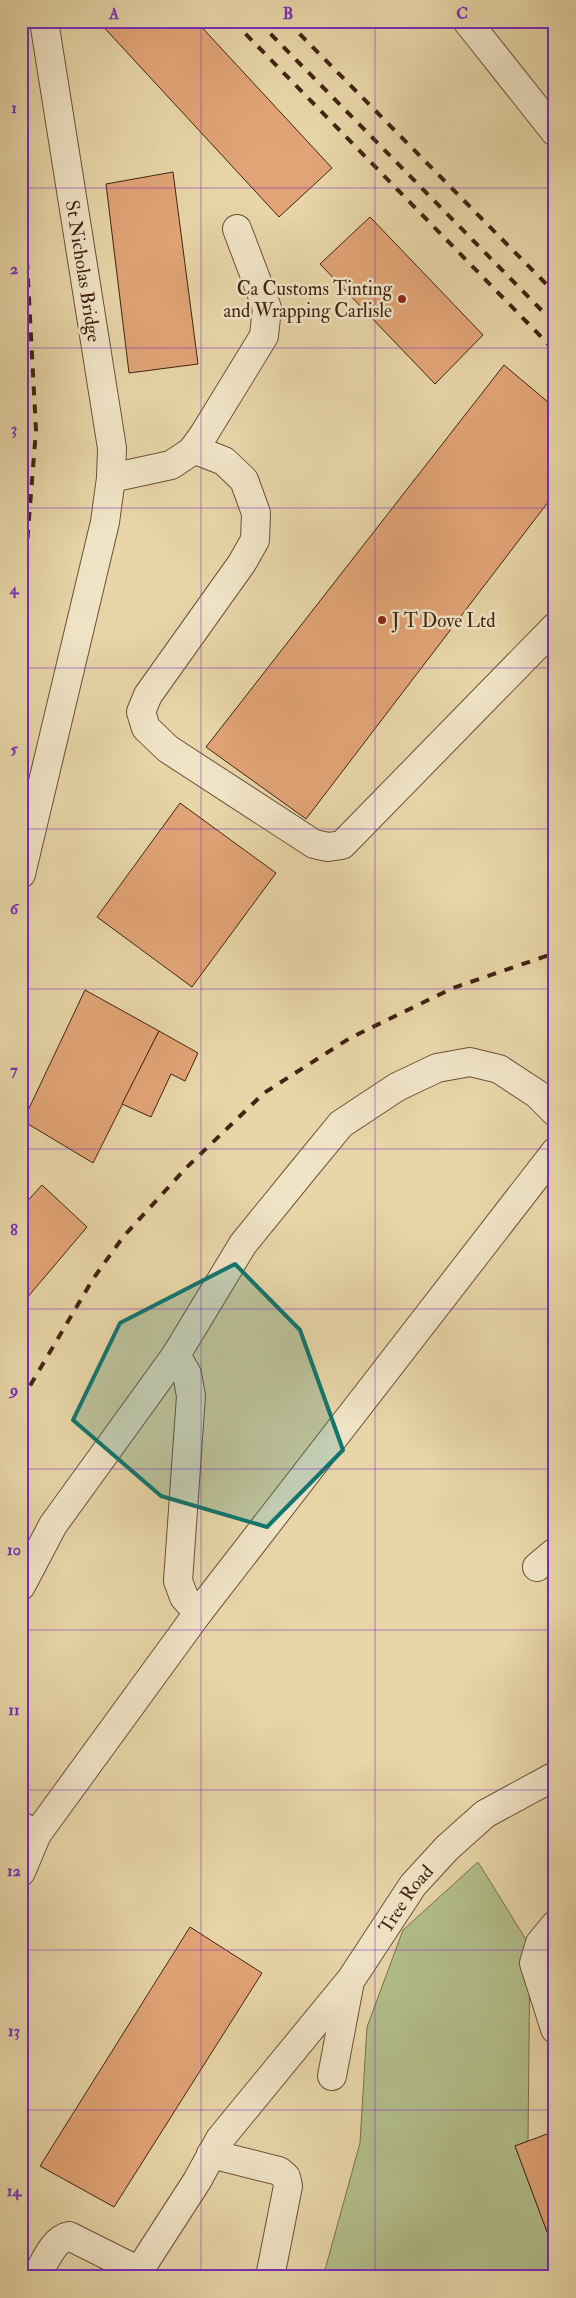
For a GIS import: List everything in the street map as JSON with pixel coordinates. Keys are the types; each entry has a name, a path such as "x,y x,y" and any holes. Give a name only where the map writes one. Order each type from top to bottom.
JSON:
{"street":[{"name":"St Nicholas Bridge","path":"21,874 105,522 111,478 112,448 44,21"},
{"path":"467,21 555,132"},
{"path":"111,478 171,465 193,449 264,336 267,308 237,229"},
{"path":"193,449 224,461 244,480 256,513 255,540 242,563 148,695 141,712 146,728 168,749 314,844 328,847 342,845 555,626"},
{"path":"21,1586 53,1525 176,1355 243,1244 341,1124 397,1087 437,1068 470,1062 499,1069 537,1094 555,1112"},
{"path":"21,1872 29,1830 555,1152"},
{"path":"176,1355 187,1374 191,1396 178,1581 184,1597 198,1613"},
{"name":"Tree Road","path":"332,2076 350,1981 413,1885 447,1848 485,1814 555,1776"},
{"path":"555,1924 540,1943 534,1963 555,2030"},
{"path":"36,2277 56,2244 62,2238 70,2236 140,2275 220,2139 350,1981"},
{"path":"211,2154 279,2171 286,2177 288,2186 270,2277"}],"highlighted area":[{"path":"235,1264 300,1330 343,1450 267,1527 161,1496 73,1420 120,1323"}],"green space":[{"path":"478,1862 530,1946 528,2141 515,2146 555,2253 555,2275 323,2277 360,2143 367,2027 403,1930"}],"building":[{"path":"98,21 196,21 332,168 279,217"},
{"path":"173,172 198,364 129,373 106,184"},
{"name":"Ca Customs Tinting and Wrapping Carlisle","path":"370,217 483,335 435,384 320,264"},
{"name":"J T Dove Ltd","path":"504,365 555,408 555,493 306,819 206,747"},
{"path":"180,803 276,873 192,987 97,917"},
{"path":"85,990 159,1031 93,1163 23,1121"},
{"path":"159,1031 198,1053 185,1081 171,1074 151,1117 122,1104"},
{"path":"42,1185 87,1227 21,1305 21,1208"},
{"path":"190,1927 262,1973 114,2207 40,2166"},
{"path":"555,2131 555,2253 515,2146"}],"railway":[{"path":"233,21 555,351"},
{"path":"258,21 555,324"},
{"path":"287,21 555,293"},
{"path":"21,207 25,224 36,430 21,620"},
{"path":"21,1401 93,1279 123,1237 186,1168 264,1093 350,1038 453,988 555,953"}],"place":[{"name":"Ca Customs Tinting and Wrapping Carlisle","path":"402,299"},
{"name":"J T Dove Ltd","path":"382,620"}]}
